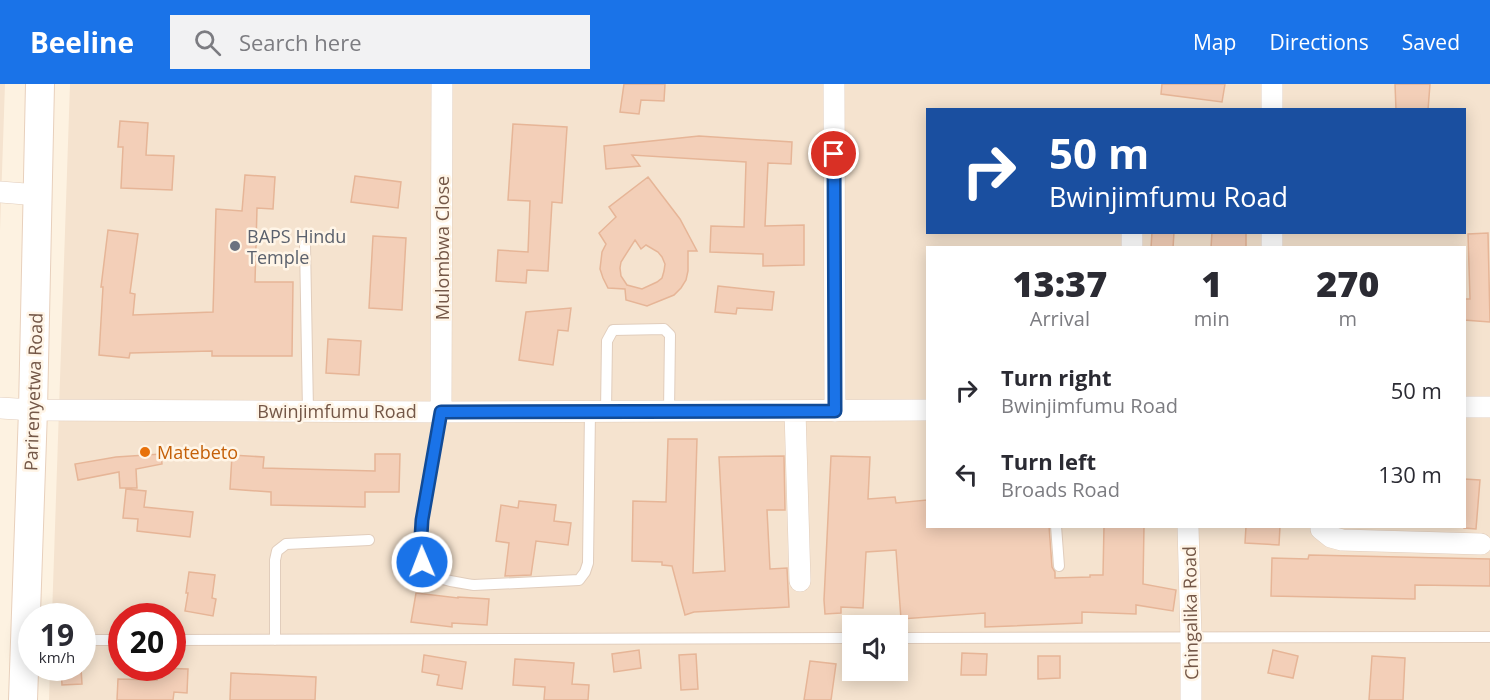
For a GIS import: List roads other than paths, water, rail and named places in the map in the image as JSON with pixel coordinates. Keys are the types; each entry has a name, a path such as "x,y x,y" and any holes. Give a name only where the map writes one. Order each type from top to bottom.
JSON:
{"main road":[{"name":"Parirenyetwa Road","path":"29,603 40,84"},
{"name":"Parirenyetwa Road","path":"22,700 24,681"}],"street":[{"name":"Mulombwa Close","path":"441,412 442,84"},
{"path":"834,84 835,411"},
{"path":"1272,84 1272,108"},
{"path":"0,192 38,195"},
{"path":"1466,407 1490,407"},
{"name":"Bwinjimfumu Road","path":"0,408 441,412 926,410"},
{"path":"795,411 800,581"},
{"name":"Chingalika Road","path":"1188,528 1191,700"},
{"path":"1321,528 1331,537 1342,540 1481,544"}],"lane":[{"path":"305,244 308,411"},
{"path":"441,412 422,520 420,552 422,562 434,576 474,585 579,580 585,572 588,563 598,411 607,340 613,330 664,329 670,335 669,411"},
{"path":"1056,528 1059,566"},
{"path":"275,640 277,551 286,544 369,540"},
{"path":"908,638 1490,637"},
{"path":"186,640 842,638"}],"place":[{"name":"BAPS Hindu Temple","path":"235,246"},
{"name":"Matebeto","path":"145,452"}]}
